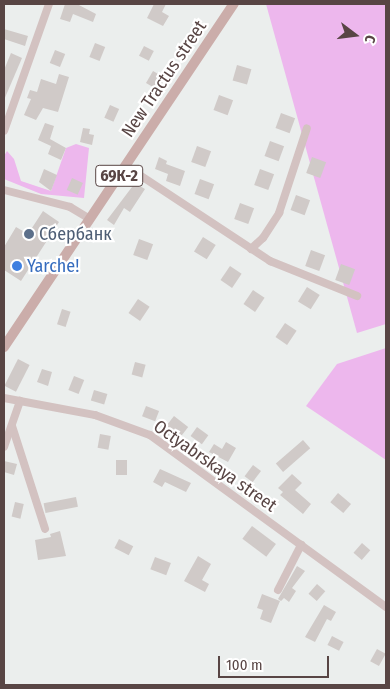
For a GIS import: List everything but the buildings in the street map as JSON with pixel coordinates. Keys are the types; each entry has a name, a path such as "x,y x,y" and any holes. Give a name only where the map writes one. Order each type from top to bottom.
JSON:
{"main road":[{"name":"New Tractus street","path":"4,347 234,4"}],"street":[{"path":"4,132 49,4"},
{"path":"251,249 263,238 279,213 307,128"},
{"path":"126,166 270,261 357,296"},
{"path":"6,189 70,206 90,219"},
{"name":"Octyabrskaya street","path":"4,398 95,415 150,436 386,607"},
{"path":"4,447 20,401"},
{"path":"12,426 44,529"},
{"path":"278,590 301,546"}],"shaded area":[{"path":"266,4 386,4 386,324 357,333"},
{"path":"76,144 89,148 84,198 41,194 4,179 4,156 7,151 14,159 21,181 51,191 66,148"},
{"path":"386,348 386,460 306,406 337,364"}],"place":[{"name":"Сбербанк","path":"29,234"},
{"name":"Yarche!","path":"17,266"}]}
